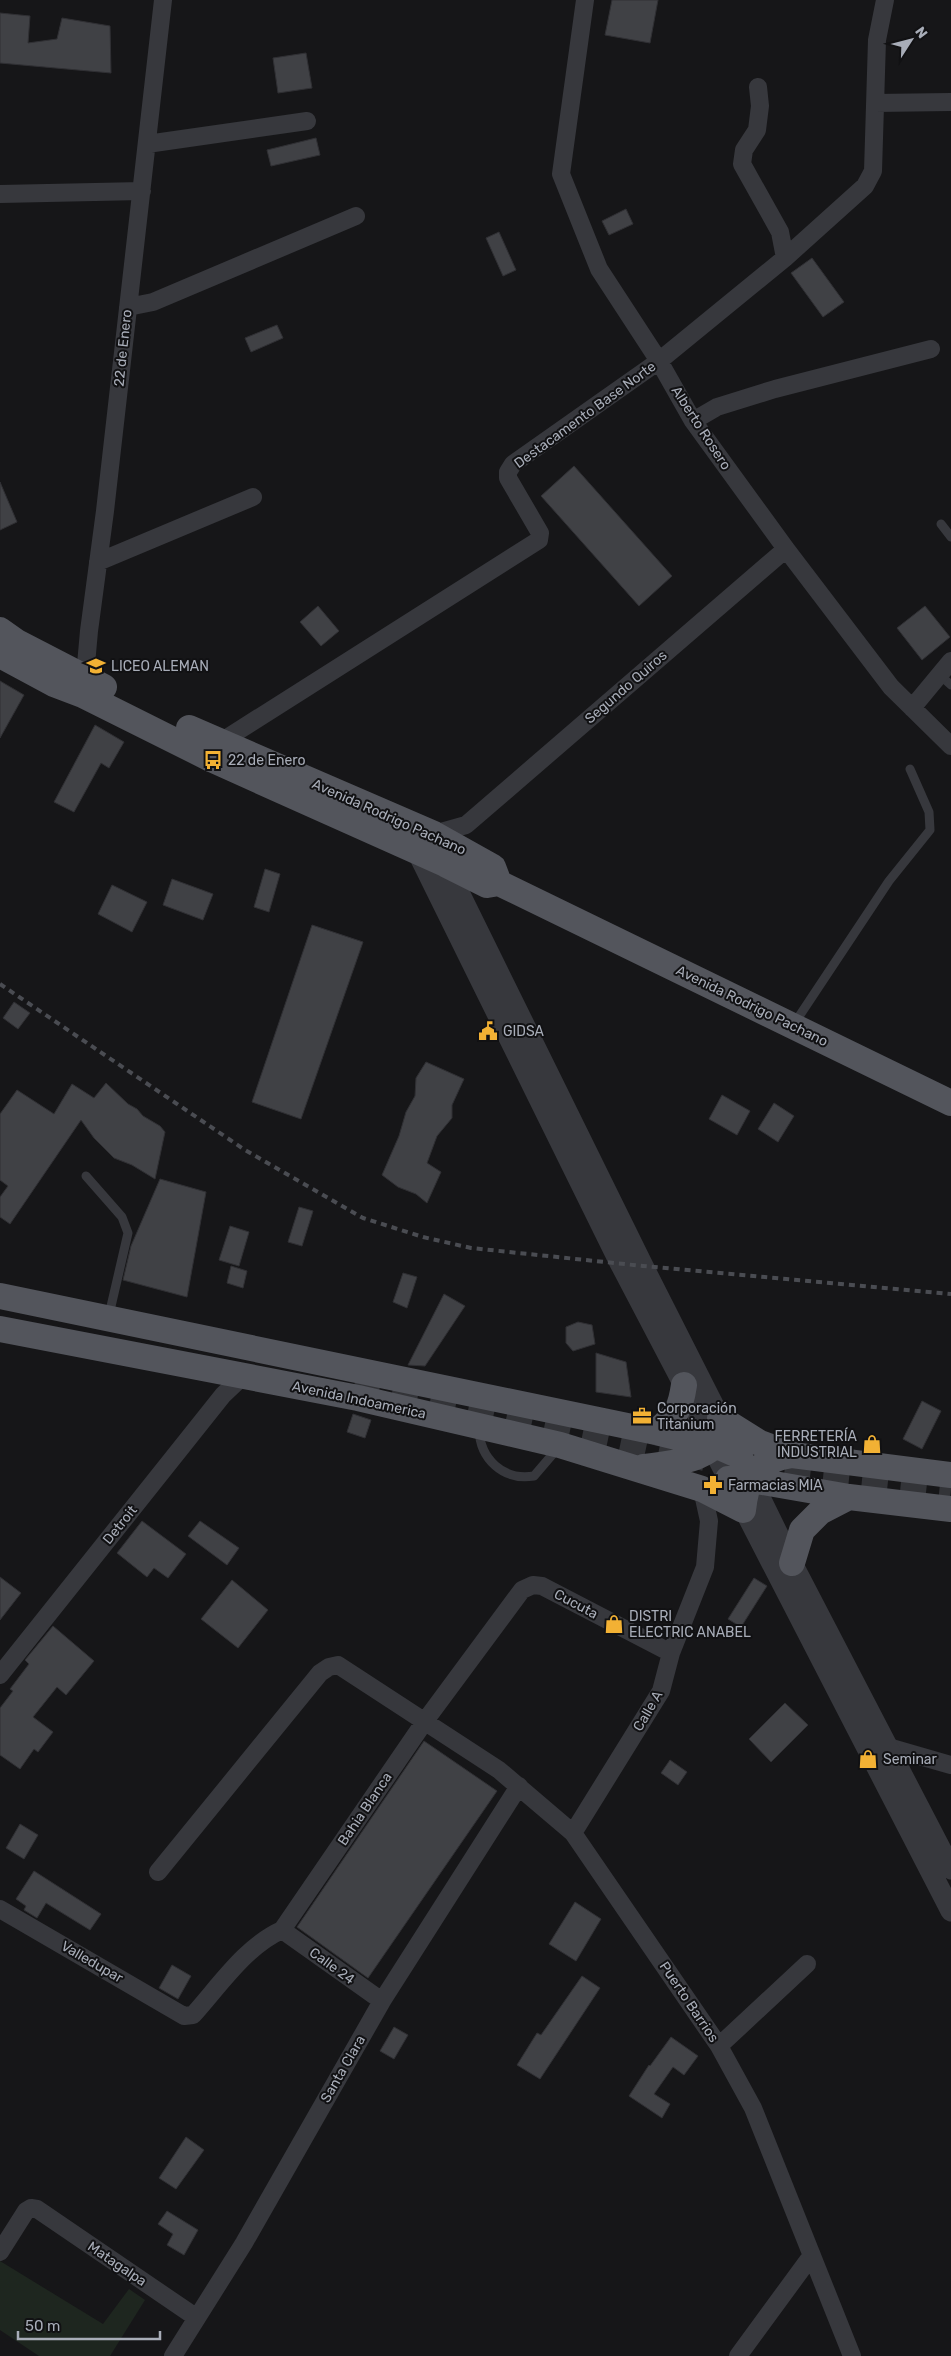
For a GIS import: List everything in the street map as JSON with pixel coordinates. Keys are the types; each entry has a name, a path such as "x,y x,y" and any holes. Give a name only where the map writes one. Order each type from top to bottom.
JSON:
{"main road":[{"name":"Avenida Rodrigo Pachano","path":"0,630 84,687 213,760 426,842 458,845 493,867 499,882 951,1103"},
{"name":"Avenida Rodrigo Pachano","path":"0,655 54,684 84,687 219,743 426,842"},
{"path":"0,1296 213,1338 656,1432 722,1448 740,1472 744,1499 743,1510 702,1489 634,1468"},
{"name":"Avenida Indoamerica","path":"0,1329 358,1398 560,1446 634,1468 675,1464 692,1458 712,1447"},
{"path":"656,1432 673,1417 681,1406 684,1385"},
{"path":"712,1447 721,1432 720,1418"},
{"path":"720,1418 760,1443 792,1455 951,1475"},
{"path":"740,1472 760,1466 771,1459 792,1455"},
{"path":"740,1472 848,1497 951,1509"},
{"path":"792,1563 802,1530 820,1512 848,1497"}],"street":[{"name":"22 de Enero","path":"84,687 89,630 163,0"},
{"name":"Alberto Rosero","path":"585,0 561,174 599,269 659,361 693,421 786,549 891,687 951,746"},
{"name":"Destacamento Base Norte","path":"219,743 539,540 540,533 508,478 508,472 513,464 659,361 785,258 865,186 873,171 877,40 885,0"},
{"path":"758,86 760,106 757,130 744,150 742,164 780,232 785,258"},
{"path":"875,103 951,102"},
{"path":"147,144 307,121"},
{"path":"0,194 142,191"},
{"path":"128,307 153,302 356,216"},
{"path":"693,421 717,407 775,389 931,350"},
{"path":"98,562 254,497"},
{"name":"Segundo Quiros","path":"458,845 786,549"},
{"path":"912,708 945,680 951,661"},
{"path":"426,842 620,1263 684,1385 712,1447"},
{"path":"458,845 643,1266 720,1418 740,1472 792,1563 951,1869"},
{"name":"Detroit","path":"0,1675 223,1395 242,1377"},
{"name":"Calle A","path":"573,1833 661,1691 671,1653 705,1567 709,1521 702,1489"},
{"path":"743,1510 951,1911"},
{"name":"Cucuta","path":"533,1585 542,1586 671,1653"},
{"name":"Bahia Blanca","path":"184,2016 194,2015 253,1949 267,1937 282,1930 425,1721 522,1590 533,1585"},
{"name":"Puerto Barrios","path":"158,1872 320,1673 329,1667 338,1665 425,1721 519,1786 573,1833 719,2046 753,2108 852,2356"},
{"path":"888,1747 951,1765"},
{"name":"Santa Clara","path":"174,2356 244,2242 382,2002 519,1786"},
{"name":"Valledupar","path":"0,1909 184,2016"},
{"name":"Calle 24","path":"282,1930 382,2002"},
{"path":"719,2046 807,1964"},
{"name":"Matagalpa","path":"0,2252 26,2211 31,2208 37,2209 197,2318"},
{"path":"738,2356 812,2255"}],"lane":[{"path":"941,524 951,537"},
{"path":"793,1026 888,881 930,830 929,812 910,769"},
{"path":"86,1176 122,1217 128,1233 108,1318"},
{"path":"478,1426 479,1442 485,1456 502,1472 524,1478 534,1476 560,1446"}],"shaded area":[{"path":"0,2261 103,2324 129,2289 145,2300 110,2356 39,2356 0,2330"}],"building":[{"path":"612,0 658,0 650,43 605,35"},
{"path":"0,13 30,16 28,43 57,39 62,18 110,26 111,73 0,63"},
{"path":"306,53 312,88 278,93 273,58"},
{"path":"316,138 320,155 271,166 267,150"},
{"path":"626,209 633,224 609,235 602,221"},
{"path":"499,232 516,270 503,276 486,238"},
{"path":"812,258 844,302 823,317 791,273"},
{"path":"277,325 283,338 251,352 245,338"},
{"path":"574,466 672,576 639,606 541,496"},
{"path":"0,482 17,522 0,530"},
{"path":"318,606 339,631 321,646 300,622"},
{"path":"925,606 950,637 922,660 897,628"},
{"path":"0,681 24,695 0,738"},
{"path":"95,725 124,742 109,768 101,763 74,812 54,802"},
{"path":"265,869 280,874 269,912 254,907"},
{"path":"172,879 213,894 203,920 163,905"},
{"path":"112,885 147,902 132,932 98,914"},
{"path":"312,925 363,942 301,1119 252,1102"},
{"path":"14,1002 30,1013 18,1029 3,1018"},
{"path":"426,1062 464,1079 452,1105 452,1118 437,1136 427,1163 441,1172 427,1203 416,1194 398,1187 382,1175 399,1136 406,1112 415,1096 416,1078"},
{"path":"106,1083 128,1104 160,1126 165,1132 155,1179 132,1165 114,1158 94,1138 81,1120 10,1224 0,1217 0,1197 8,1186 0,1180 0,1114 17,1090 54,1114 72,1084 94,1098"},
{"path":"722,1095 750,1111 737,1135 709,1119"},
{"path":"774,1103 794,1116 778,1142 758,1129"},
{"path":"160,1179 206,1192 187,1297 123,1280 131,1246"},
{"path":"299,1207 313,1211 302,1246 288,1242"},
{"path":"230,1226 249,1232 239,1266 219,1260"},
{"path":"231,1266 247,1271 243,1288 227,1283"},
{"path":"403,1273 417,1277 407,1308 393,1302"},
{"path":"444,1294 465,1306 425,1366 408,1365"},
{"path":"578,1322 592,1325 595,1344 573,1351 566,1343 566,1327"},
{"path":"596,1353 626,1362 631,1397 596,1392"},
{"path":"922,1401 941,1411 922,1449 903,1439"},
{"path":"353,1414 371,1420 365,1438 347,1432"},
{"path":"142,1521 186,1554 168,1578 154,1568 147,1577 117,1553"},
{"path":"200,1521 239,1548 227,1565 188,1536"},
{"path":"0,1577 21,1593 0,1620"},
{"path":"754,1578 767,1586 741,1627 728,1619"},
{"path":"232,1580 268,1610 238,1648 201,1619"},
{"path":"53,1626 94,1661 66,1695 57,1687 33,1717 53,1732 38,1752 34,1749 20,1769 0,1755 0,1708 13,1691 10,1689 29,1664 25,1660"},
{"path":"785,1703 808,1725 771,1762 749,1739"},
{"path":"424,1741 497,1791 368,1978 297,1927"},
{"path":"670,1760 687,1772 678,1785 661,1773"},
{"path":"20,1824 38,1835 24,1859 6,1848"},
{"path":"34,1871 101,1914 90,1930 46,1903 37,1918 24,1910 26,1906 16,1899"},
{"path":"575,1902 601,1919 576,1961 549,1944"},
{"path":"172,1965 191,1976 178,1999 159,1988"},
{"path":"582,1976 600,1988 540,2079 517,2065 537,2033 541,2035"},
{"path":"394,2027 408,2035 394,2059 380,2051"},
{"path":"671,2037 698,2056 684,2075 673,2067 654,2094 670,2104 662,2118 629,2096 649,2065"},
{"path":"186,2137 204,2150 176,2189 159,2178"},
{"path":"167,2211 198,2230 184,2255 167,2245 173,2234 158,2224"}],"tunnel":[{"path":"358,1398 370,1387 705,1458"},
{"path":"746,1465 780,1471 951,1489"}],"railway":[{"path":"0,984 245,1150 363,1218 423,1237 471,1248 643,1266 951,1294"}],"place":[{"name":"LICEO ALEMAN","path":"96,666"},
{"name":"22 de Enero","path":"213,760"},
{"name":"GIDSA","path":"488,1031"},
{"name":"Corporación Titanium","path":"642,1416"},
{"name":"FERRETERÍA INDUSTRIAL","path":"872,1444"},
{"name":"Farmacias MIA","path":"713,1485"},
{"name":"DISTRI ELECTRIC ANABEL","path":"614,1624"},
{"name":"Seminar","path":"868,1759"}]}
